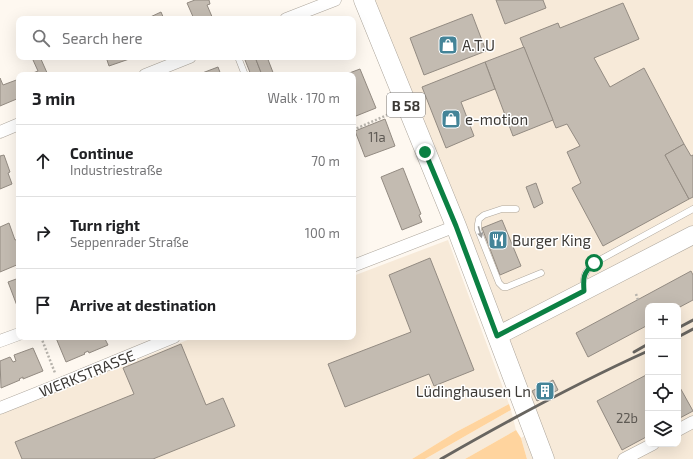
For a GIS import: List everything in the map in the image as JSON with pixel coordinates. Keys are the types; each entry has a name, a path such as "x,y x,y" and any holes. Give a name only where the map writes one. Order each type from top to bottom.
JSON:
{"main road":[{"name":"B 58","path":"364,0 456,226 544,459"}],"street":[{"path":"294,16 335,0"},
{"path":"152,72 182,60"},
{"path":"0,132 16,125"},
{"path":"356,265 456,226"},
{"path":"497,336 693,235"},
{"path":"0,341 16,335"},
{"name":"WERKSTRASSE","path":"0,408 167,340"},
{"path":"681,428 693,422"},
{"path":"624,459 647,447"}],"lane":[{"path":"239,60 243,72"},
{"path":"516,209 502,208 484,215 479,219 478,230 499,283 503,287 507,287 541,273"},
{"path":"584,291 583,278 587,269 594,263 693,209"}],"path":[{"path":"356,129 407,107"},
{"path":"636,294 638,300"},
{"path":"42,340 60,384"}],"shaded area":[{"path":"368,0 693,0 693,459 527,459 521,438 540,428"},
{"path":"448,240 509,404 456,432 412,459 0,459 0,414 187,340 356,340 356,275"},
{"path":"509,404 511,410 425,459 412,459 456,432"},
{"path":"511,410 516,430 465,459 425,459"},
{"path":"516,430 521,438 527,459 465,459"}],"building":[{"path":"195,0 209,0 210,4 207,5 212,16 193,16 187,3"},
{"path":"496,0 543,0 546,8 505,24"},
{"path":"623,3 639,39 594,58 610,87 644,68 684,144 665,155 689,199 603,246 572,188 581,183 567,152 580,146 567,124 556,128 520,38 558,23 560,28"},
{"path":"161,12 163,16 152,16"},
{"name":"A.T.U","path":"472,14 486,51 424,75 410,38"},
{"path":"524,47 553,120 513,136 485,62"},
{"path":"33,60 41,60 47,72 36,72 38,71"},
{"path":"107,60 126,60 109,66"},
{"path":"245,60 256,60 261,72 250,72"},
{"path":"256,60 268,60 273,72 261,72"},
{"name":"e-motion","path":"485,62 495,89 461,102 474,136 446,148 422,87"},
{"path":"218,67 220,72 205,72"},
{"path":"360,69 376,108 356,116 356,72 352,72"},
{"path":"0,78 3,85 16,80 16,99 0,106"},
{"path":"385,119 395,146 365,157 356,131"},
{"path":"684,144 691,156 693,155 693,197 689,199 665,155"},
{"path":"4,155 10,172 8,173 12,184 0,189 0,156"},
{"path":"403,168 421,214 419,215 422,222 402,230 381,177"},
{"path":"536,183 543,203 534,208 526,187"},
{"name":"Burger King","path":"502,220 521,266 500,275 482,228"},
{"path":"9,223 16,240 16,265 0,272 0,227"},
{"path":"430,258 474,370 434,386 429,374 345,407 328,364 411,332 389,275"},
{"path":"691,271 693,275 693,300 681,306 681,303 645,303 645,327 588,357 576,333"},
{"path":"16,279 16,303 8,282"},
{"path":"57,340 106,340 108,345 89,353 88,351 84,353 85,354 66,362"},
{"path":"181,344 206,405 223,398 235,426 153,459 22,459 15,442 134,394 123,368"},
{"path":"33,348 43,371 23,379 23,377 19,379 20,380 1,388 0,361 10,357 13,362 16,361 14,355"},
{"path":"645,376 645,438 622,450 597,401"},
{"name":"Lüdinghausen Ln","path":"553,380 558,390 537,401 532,391"},
{"path":"681,389 693,411 681,417"}],"railway":[{"path":"681,326 693,320"},
{"path":"681,335 693,329"},
{"path":"634,352 645,346"},
{"path":"441,459 543,402 645,352"}],"place":[{"name":"A.T.U","path":"448,45"},
{"name":"e-motion","path":"451,119"},
{"name":"Burger King","path":"498,240"},
{"name":"Lüdinghausen Ln","path":"545,391"}],"route":[{"path":"425,152 456,226 497,336 584,291 583,278 587,269 594,263"}]}
